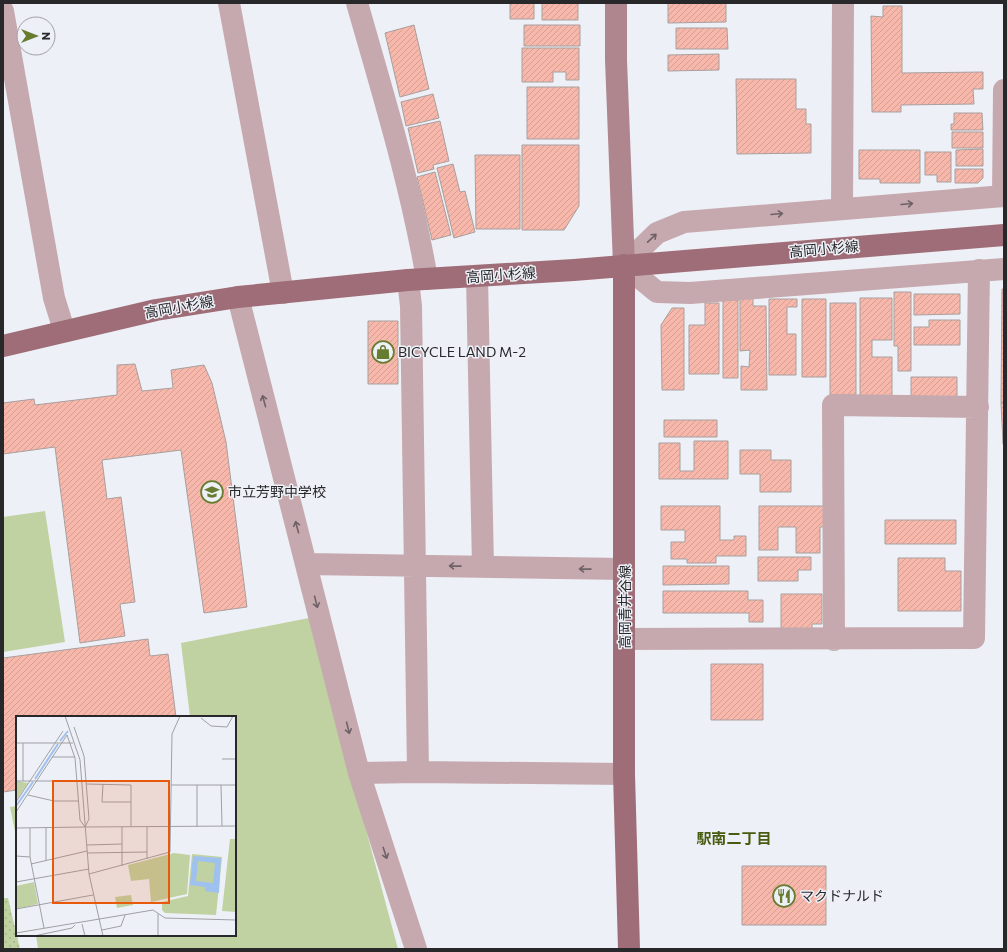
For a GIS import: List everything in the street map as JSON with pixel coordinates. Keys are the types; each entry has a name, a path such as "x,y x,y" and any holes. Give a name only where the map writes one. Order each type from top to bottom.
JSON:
{"main road":[{"name":"高岡小杉線","path":"3,346 64,330 156,310 238,297 417,280 477,277 1004,235"},
{"name":"高岡青井谷線","path":"624,265 624,774 629,949"}],"street":[{"path":"228,3 283,293"},
{"path":"357,3 393,127 422,249 411,306 418,772"},
{"path":"616,3 616,60 624,265 657,292 690,293 1004,269"},
{"path":"842,209 843,3"},
{"path":"3,11 54,298 64,330"},
{"path":"624,265 657,233 684,222 1003,196 1004,90"},
{"path":"625,639 834,640 974,638 979,270"},
{"path":"477,277 483,566"},
{"path":"238,297 359,773 416,949"},
{"path":"834,640 833,405 978,407"},
{"path":"307,564 624,569"},
{"path":"359,773 418,772 624,774"}],"green space":[{"path":"45,511 65,642 3,652 3,517"},
{"path":"309,618 398,949 38,949 36,936 236,936 236,716 190,716 181,643"},
{"path":"16,806 16,836 10,807"},
{"path":"3,898 8,898 20,949 3,949"}],"building":[{"path":"510,3 534,3 534,19 510,19"},
{"path":"542,3 578,3 578,20 542,20"},
{"path":"668,3 726,3 726,22 668,23"},
{"path":"883,6 902,6 902,73 983,72 983,89 973,89 974,104 901,105 901,112 872,112 871,16 883,17"},
{"path":"414,25 429,89 400,97 385,33"},
{"path":"524,25 580,25 580,46 524,46"},
{"path":"676,28 727,28 728,49 676,49"},
{"path":"522,48 579,48 579,80 566,80 566,72 553,72 553,82 522,82"},
{"path":"719,54 719,70 668,71 668,55"},
{"path":"736,79 796,79 796,109 806,109 806,124 811,124 811,153 737,154"},
{"path":"527,87 579,87 579,139 527,139"},
{"path":"433,94 439,118 406,126 401,102"},
{"path":"954,113 982,113 983,130 951,130 951,124 954,124"},
{"path":"440,121 449,161 433,165 434,169 418,173 408,128"},
{"path":"952,132 983,132 983,148 952,148"},
{"path":"522,145 579,145 579,206 564,230 522,230"},
{"path":"983,149 983,166 956,166 956,150"},
{"path":"859,150 920,150 920,183 880,183 880,179 859,179"},
{"path":"925,152 951,152 951,182 937,182 937,175 925,175"},
{"path":"475,155 520,155 520,229 476,229"},
{"path":"453,164 460,192 465,191 475,232 454,238 437,168"},
{"path":"955,169 983,169 983,178 978,183 955,183"},
{"path":"435,172 451,235 432,240 417,177"},
{"path":"1002,289 1004,289 1004,403 1001,403"},
{"path":"894,292 911,292 911,371 898,371 898,346 894,346"},
{"path":"914,294 960,294 960,314 914,315"},
{"path":"740,298 753,298 753,306 766,306 767,390 741,390 741,366 749,367 750,350 740,351"},
{"path":"860,298 892,298 892,340 872,340 872,357 892,357 892,396 860,396"},
{"path":"769,299 797,299 797,307 787,307 787,334 796,334 796,375 769,375"},
{"path":"802,299 826,299 826,377 802,377"},
{"path":"723,300 738,300 738,378 723,378"},
{"path":"705,303 719,303 719,374 689,374 689,325 705,325"},
{"path":"830,303 856,303 856,395 830,395"},
{"path":"672,308 684,308 684,390 662,390 661,325"},
{"path":"929,320 960,320 960,345 914,345 914,327 929,327"},
{"name":"BICYCLE LAND M-2","path":"368,321 398,321 398,384 368,384"},
{"path":"135,364 142,391 173,388 171,370 204,365 212,383 226,442 247,607 204,613 181,450 102,460 107,499 121,497 135,602 120,604 125,636 80,643 55,447 3,454 3,403 34,399 35,405 117,395 117,365"},
{"path":"911,377 957,377 957,402 911,402"},
{"path":"1001,403 1004,403 1004,444 1003,444"},
{"path":"664,420 717,420 717,437 664,437"},
{"path":"694,441 728,441 728,479 659,479 659,443 680,443 680,471 694,471"},
{"path":"740,450 771,450 771,460 791,460 791,492 760,492 760,474 740,474"},
{"path":"661,506 720,506 720,540 734,540 734,536 746,536 746,556 716,556 716,563 687,563 687,559 671,559 671,542 685,542 685,530 661,530"},
{"path":"759,506 826,506 826,527 820,527 820,553 796,553 796,527 778,527 778,550 759,550"},
{"path":"885,520 956,520 956,544 885,544"},
{"path":"758,557 811,557 811,570 798,570 798,581 758,581"},
{"path":"898,558 945,558 945,571 961,571 961,611 898,611"},
{"path":"663,566 729,566 729,584 663,585"},
{"path":"663,591 748,591 748,600 763,600 763,622 749,622 749,613 663,613"},
{"path":"781,594 822,594 822,624 812,624 812,637 781,637"},
{"path":"148,639 150,656 168,654 176,716 16,716 16,790 3,792 3,658"},
{"path":"711,664 763,664 763,720 711,720"},
{"name":"マクドナルド","path":"742,866 826,866 826,925 742,925"}],"place":[{"name":"BICYCLE LAND M-2","path":"383,352"},
{"name":"市立芳野中学校","path":"212,492"},
{"name":"マクドナルド","path":"784,896"}],"district":[{"name":"駅南二丁目","path":"734,839"}]}
